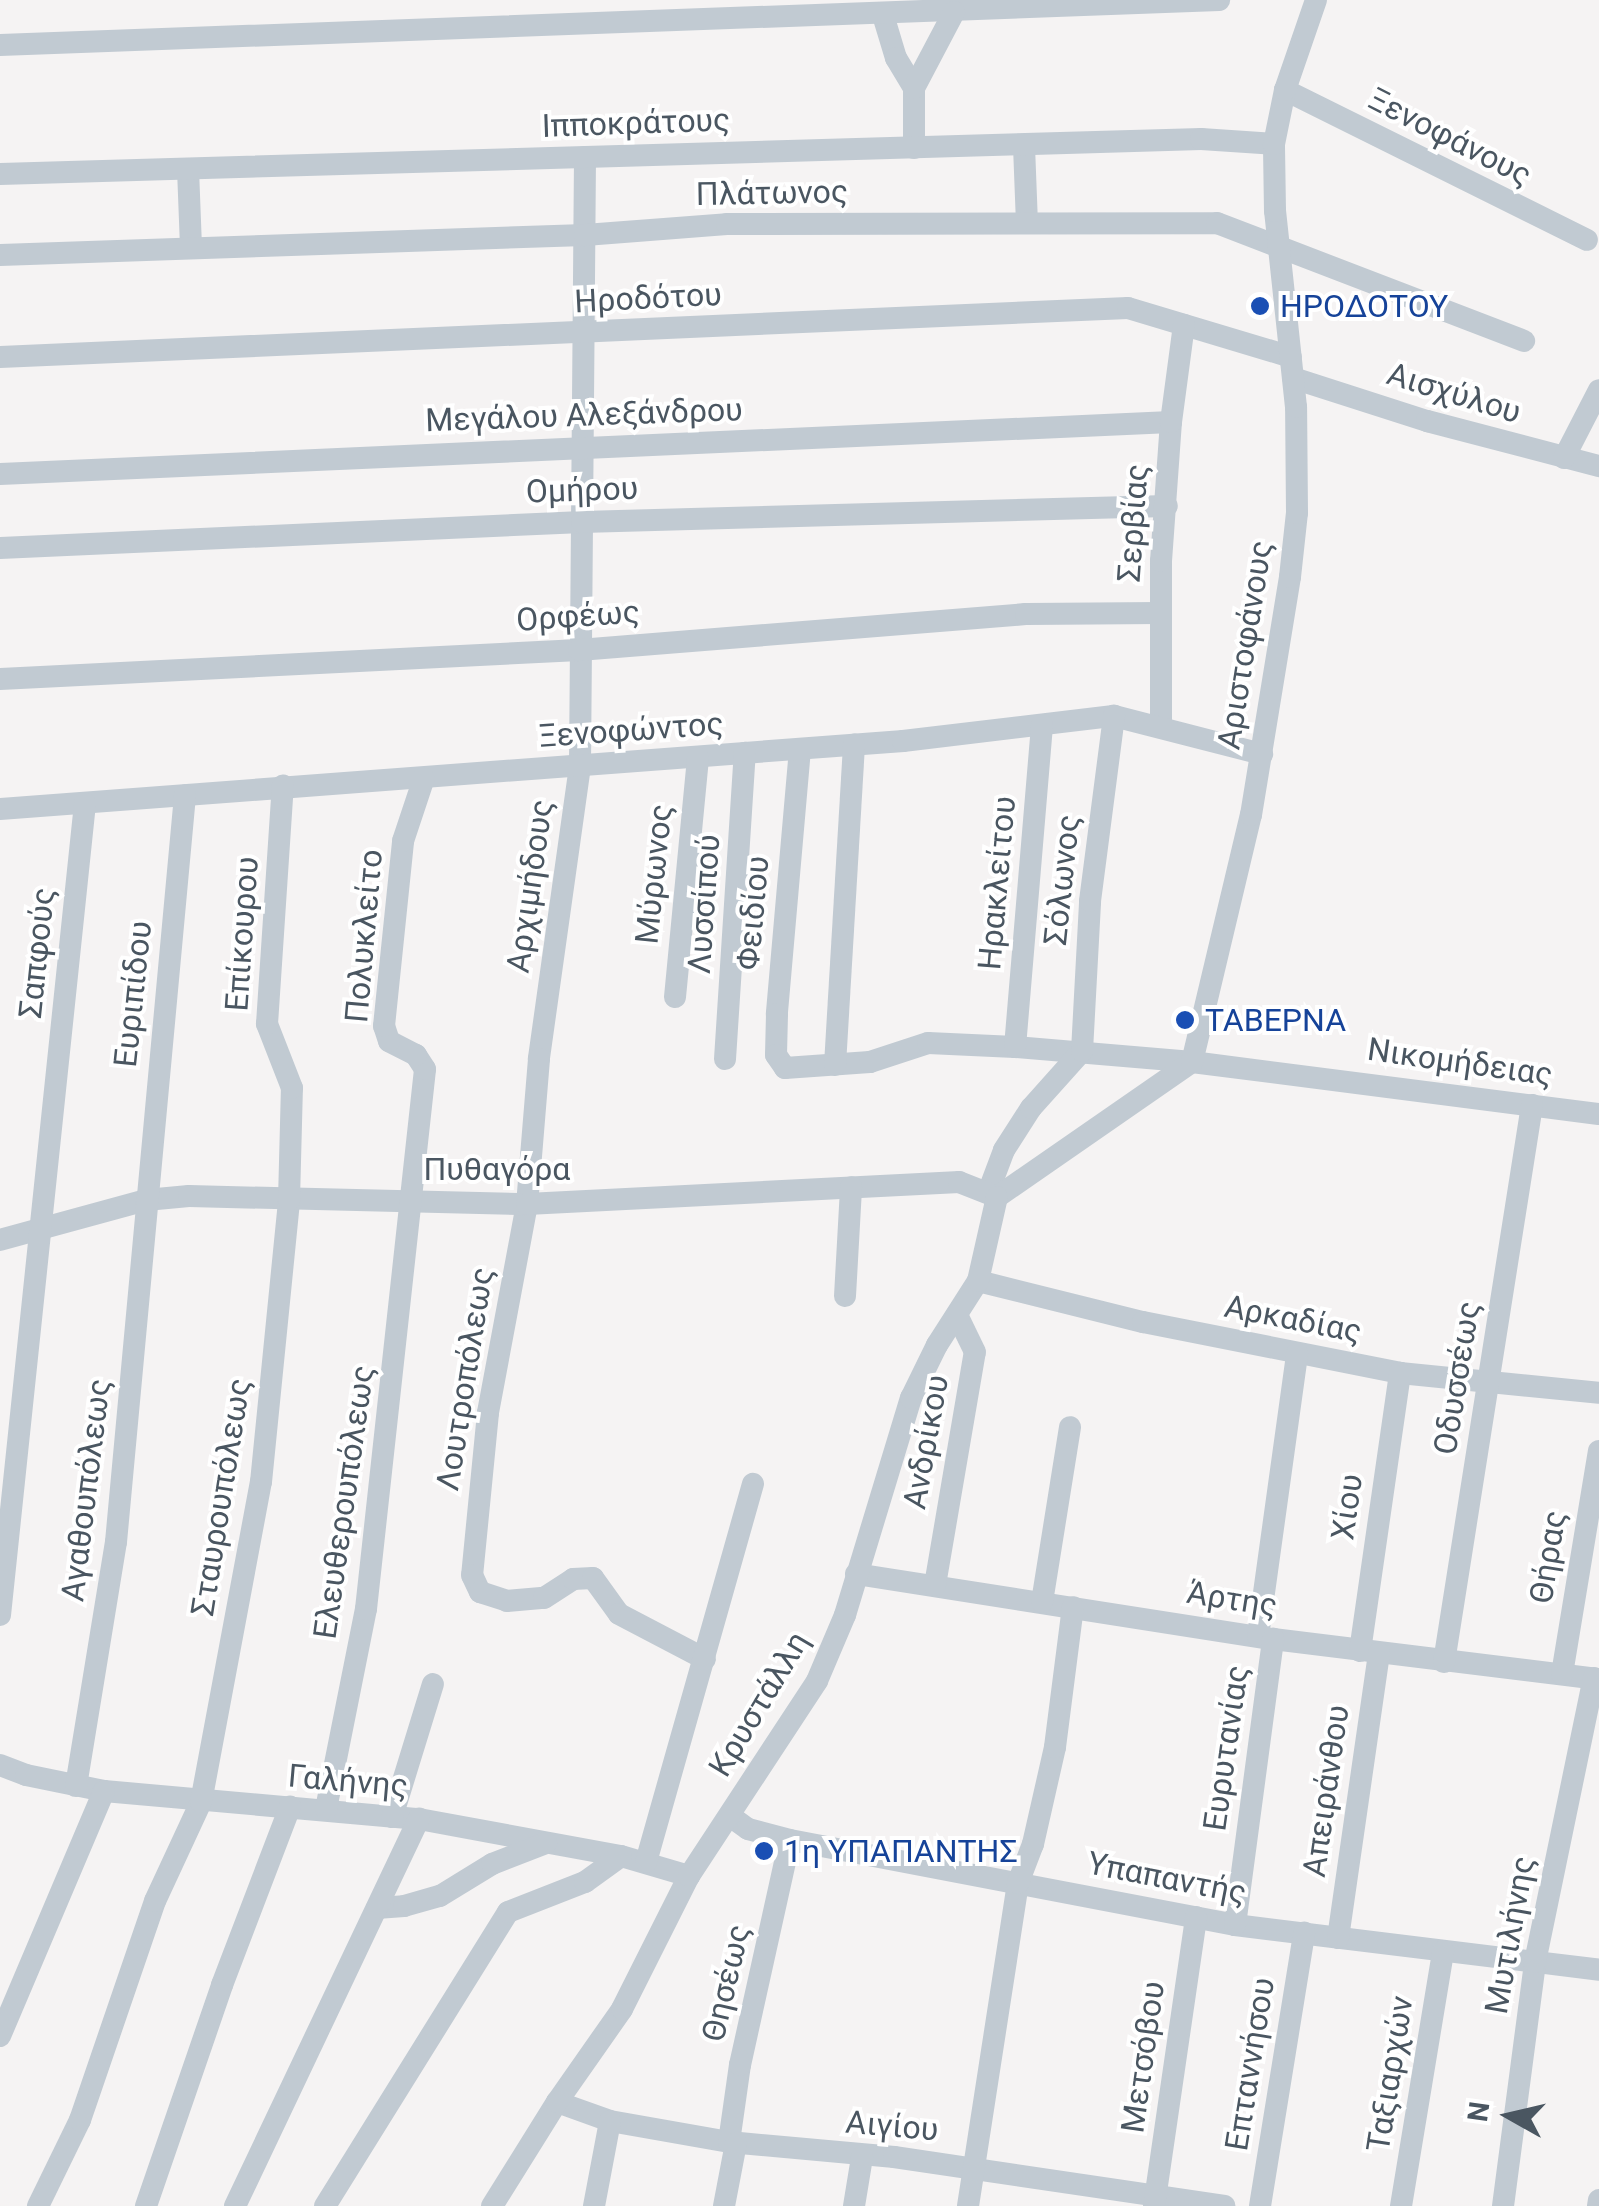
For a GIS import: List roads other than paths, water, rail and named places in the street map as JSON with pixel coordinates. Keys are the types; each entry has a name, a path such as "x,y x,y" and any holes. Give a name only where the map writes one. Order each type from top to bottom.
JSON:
{"street":[{"path":"0,45 1220,0"},
{"name":"Αριστοφάνους","path":"1192,1062 1262,754 1298,513 1292,368 1278,244 1274,144 1285,90 1316,0"},
{"path":"914,148 914,88 954,12"},
{"path":"883,15 896,58 914,88"},
{"name":"Ξενοφάνους","path":"1285,90 1586,240"},
{"name":"Ιπποκράτους","path":"0,174 1201,138 1274,144"},
{"path":"1024,146 1027,223"},
{"name":"Αρχιμήδους","path":"527,1204 539,1059 580,766 585,157"},
{"path":"188,169 191,246"},
{"name":"Πλάτωνος","path":"0,254 585,235 727,224 1218,223 1524,341"},
{"name":"Ηροδότου","path":"0,357 1128,308 1184,325 1292,368"},
{"name":"Σερβίας","path":"1161,725 1160,613 1171,422 1184,325"},
{"name":"Αισχύλου","path":"1292,368 1564,458 1599,466"},
{"path":"1564,458 1599,390"},
{"name":"Μεγάλου Αλεξάνδρου","path":"0,474 583,445 928,435 1171,422"},
{"name":"Ομήρου","path":"0,548 582,522 1167,506"},
{"name":"Ορφέως","path":"0,679 579,650 1026,614 1160,613"},
{"name":"Ξενοφώντος","path":"0,809 854,745 1114,716 1262,754"},
{"name":"Σόλωνος","path":"1082,1051 1090,902 1114,716"},
{"name":"Ηρακλείτου","path":"1015,1047 1042,725"},
{"path":"836,1065 854,745"},
{"name":"Φειδίου","path":"796,1069 780,1065 776,1054 800,749"},
{"name":"Λυσσίπού","path":"725,1059 745,754"},
{"name":"Μύρωνος","path":"675,996 698,758"},
{"name":"Πολυκλείτο","path":"411,1202 425,1069 416,1055 389,1041 384,1026 403,841 424,778"},
{"name":"Επίκουρου","path":"283,786 267,1024 292,1088 289,1200"},
{"name":"Ευριπίδου","path":"146,1200 185,795"},
{"name":"Σαπφούς","path":"0,1614 37,1229 85,803"},
{"name":"Νικομήδειας","path":"796,1069 874,1061 928,1043 1015,1047 1192,1062 1599,1114"},
{"name":"Κρυστάλλη","path":"492,2206 557,2102 622,2010 689,1876 816,1681 834,1645 911,1398 978,1281 1004,1150 1032,1108 1082,1051"},
{"path":"993,1194 1192,1062"},
{"name":"Οδυσσέως","path":"1444,1662 1532,1105"},
{"name":"Πυθαγόρα","path":"0,1240 146,1200 190,1196 527,1204 959,1182 993,1194"},
{"path":"845,1296 850,1187"},
{"name":"Αγαθουπόλεως","path":"76,1786 116,1542 146,1200"},
{"name":"Σταυρουπόλεως","path":"38,2206 80,2120 134,1955 201,1802 261,1482 289,1200"},
{"name":"Ελευθερουπόλεως","path":"326,1809 366,1609 411,1202"},
{"name":"Λουτροπόλεως","path":"527,1204 488,1413 472,1564 474,1584 480,1592 507,1601 544,1598 573,1579 593,1578 619,1614 705,1660"},
{"name":"Αρκαδίας","path":"978,1281 1297,1354 1400,1372 1599,1393"},
{"name":"Ανδρίκου","path":"935,1585 975,1349 957,1314"},
{"name":"Ευρυτανίας","path":"1236,1926 1297,1354"},
{"name":"Χίου","path":"1370,1652 1400,1372"},
{"path":"1042,1602 1070,1427"},
{"name":"Θήρας","path":"1562,1674 1599,1451"},
{"path":"646,1862 753,1484"},
{"name":"Άρτης","path":"856,1574 1266,1638 1596,1678"},
{"path":"968,2206 984,2129 1018,1883 1033,1844 1052,1762 1073,1607"},
{"name":"Απειράνθου","path":"1338,1938 1370,1652"},
{"name":"Μυτιλήνης","path":"1503,2206 1535,1962 1596,1678"},
{"path":"392,1817 433,1684"},
{"name":"Γαλήνης","path":"0,1764 104,1791 418,1820 621,1856 689,1876"},
{"path":"0,2036 104,1791"},
{"path":"146,2206 222,1984 290,1807"},
{"name":"Υπαπαντής","path":"730,1816 748,1829 790,1840 1236,1926 1599,1970"},
{"path":"235,2206 418,1820"},
{"name":"Θησέως","path":"724,2206 740,2065 790,1840"},
{"path":"377,1908 404,1906 440,1896 492,1864 546,1842"},
{"path":"325,2206 508,1912 584,1882 621,1856"},
{"name":"Μετσόβου","path":"1155,2200 1196,1918"},
{"name":"Επταννήσου","path":"1260,2206 1304,1933"},
{"name":"Ταξιαρχών","path":"1401,2206 1443,1952"},
{"name":"Αιγίου","path":"557,2102 610,2121 733,2142 943,2163 1155,2200 1224,2206"},
{"path":"594,2206 610,2121"},
{"path":"943,2163 984,2129"},
{"path":"854,2206 862,2157"}],"place":[{"name":"ΗΡΟΔΟΤΟΥ","path":"1260,306"},
{"name":"ΤΑΒΕΡΝΑ","path":"1185,1020"},
{"name":"1η ΥΠΑΠΑΝΤΗΣ","path":"764,1851"}]}
